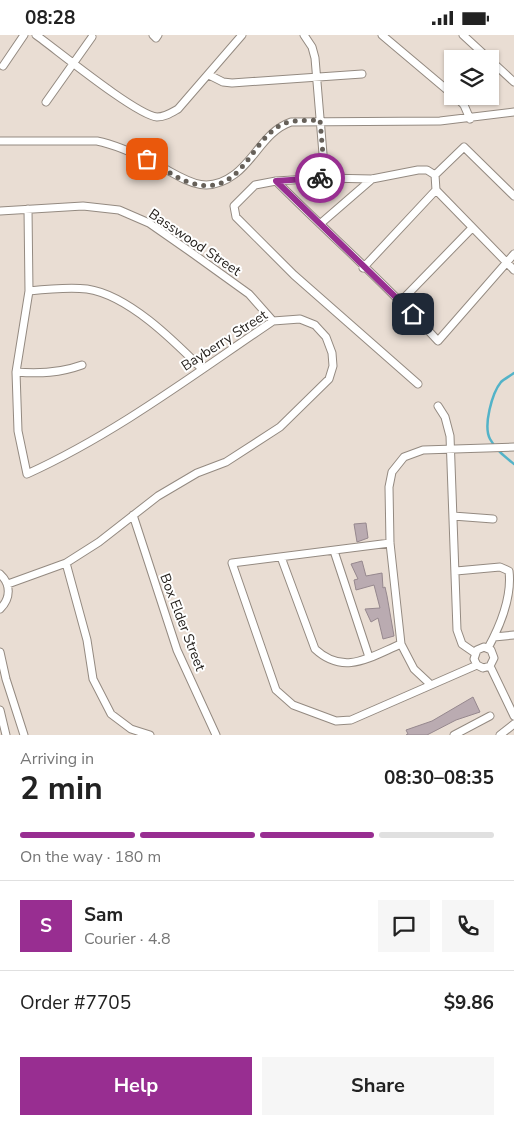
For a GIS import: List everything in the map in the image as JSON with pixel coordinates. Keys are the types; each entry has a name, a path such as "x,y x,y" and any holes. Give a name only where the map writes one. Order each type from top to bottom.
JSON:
{"street":[{"path":"3,66 24,35"},
{"path":"36,35 117,95 155,117 165,116 178,109 242,35"},
{"path":"382,35 444,87"},
{"path":"463,35 514,82"},
{"path":"308,36 312,47 317,77 325,178"},
{"path":"46,102 92,37"},
{"path":"209,75 223,82 232,83 362,73"},
{"path":"464,105 470,119"},
{"path":"0,141 97,141 110,143 157,164 190,183 204,185 218,183 245,166 267,137 279,126 291,122 320,120 470,119 514,112"},
{"path":"514,196 464,147 435,175 436,191 514,270"},
{"path":"418,384 294,275 236,217 234,206 255,185 276,181 325,178 372,179 418,170 428,170 435,175"},
{"path":"320,225 372,179"},
{"path":"276,181 363,268 400,301 438,341 514,254"},
{"path":"363,268 436,191"},
{"name":"Basswood Street","path":"0,211 83,206 119,210 148,223 249,294 273,321"},
{"path":"28,209 29,291 16,372 50,373 82,365"},
{"path":"400,301 472,228"},
{"path":"29,291 65,288 88,289 106,294 131,308 174,341 202,369"},
{"name":"Bayberry Street","path":"8,584 66,563 99,542 158,496 197,473 226,462 280,427 329,379 333,366 332,353 326,337 314,325 300,319 273,321 98,438 61,459 27,474 18,431 16,372"},
{"path":"438,407 447,425 451,448 457,630 462,644 474,653"},
{"path":"430,684 414,669 401,644 390,543 389,487 392,472 404,457 423,450 514,447"},
{"name":"Box Elder Street","path":"132,515 177,650 216,735"},
{"path":"454,516 493,519"},
{"path":"390,543 232,563 271,681 283,698 292,705 336,721 351,719 477,665"},
{"path":"334,551 369,657"},
{"path":"281,557 315,649 324,658 338,663 351,664 401,644"},
{"path":"66,563 87,640 93,679 111,714 131,729 150,735"},
{"path":"456,571 500,567 509,571 510,580 503,615 488,648"},
{"path":"0,574 8,584 8,597 0,609"},
{"path":"494,637 514,635"},
{"path":"474,653 480,648 488,648 494,654 490,666 514,716"},
{"path":"0,652 6,679 24,735"},
{"path":"474,653 477,665 484,668 490,666"},
{"path":"0,710 6,735"},
{"path":"454,735 490,716"},
{"path":"500,735 514,724"}],"building":[{"path":"366,523 368,538 357,542 354,524"},
{"path":"362,561 366,576 382,573 383,588 385,587 394,636 383,639 378,618 371,622 365,609 380,608 374,585 356,590 354,580 358,579 351,564"},
{"path":"473,697 480,712 456,720 427,735 406,735 408,734 406,730 432,721"}],"waterway":[{"path":"514,373 502,381 498,387 494,394 488,418 488,433 492,443 500,453 514,464"}],"way so far":[{"path":"147,159 190,183 204,185 218,183 231,177 245,166 267,137 279,126 291,122 320,120 325,178 320,178"}],"route":[{"path":"320,178 276,181 363,268 413,314"}]}
